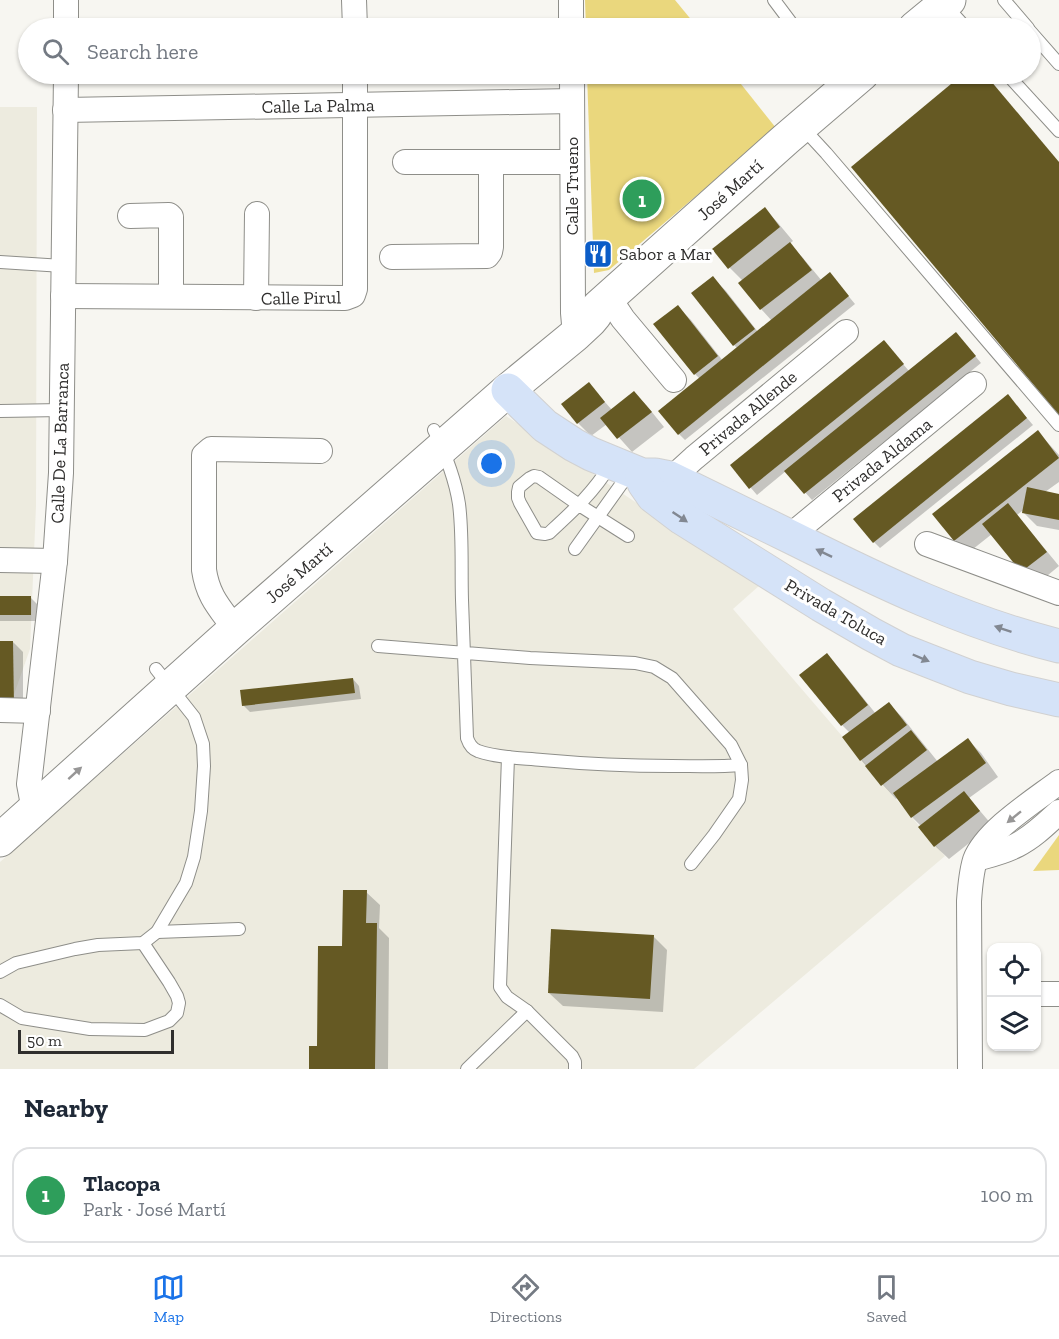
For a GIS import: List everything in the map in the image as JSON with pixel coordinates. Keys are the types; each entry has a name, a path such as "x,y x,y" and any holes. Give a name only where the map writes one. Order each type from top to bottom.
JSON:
{"main road":[{"path":"927,18 947,2"},
{"name":"José Martí","path":"0,840 32,797 163,678 438,439 589,313 801,126 844,84"},
{"name":"José Martí","path":"438,439 508,390 589,313"},
{"name":"Privada Toluca","path":"508,390 545,426 591,454 642,477 790,536 856,570 920,598 1006,631 1059,646"},
{"name":"Privada Toluca","path":"642,477 682,518 844,619 901,650 970,677 1059,700"},
{"name":"José Martí","path":"0,811 32,797"}],"street":[{"path":"66,0 66,18"},
{"path":"354,0 355,18"},
{"path":"572,0 572,18"},
{"name":"Calle De La Barranca","path":"32,797 38,711 55,561 62,473 66,84"},
{"name":"Calle Pirul","path":"63,296 350,297 354,293 355,84"},
{"name":"Calle Trueno","path":"572,84 572,162 589,313"},
{"name":"Calle La Palma","path":"65,110 572,101"},
{"path":"405,162 572,162"},
{"path":"392,257 487,256 491,247 491,162"},
{"path":"256,214 256,298"},
{"path":"130,216 169,215 171,217 171,296"},
{"path":"589,313 623,319 674,380"},
{"name":"Privada Allende","path":"642,477 846,332"},
{"name":"Privada Aldama","path":"790,536 974,384"},
{"path":"229,621 211,597 205,580 204,455 211,449 320,451"},
{"path":"927,544 1059,593"},
{"path":"0,560 55,561"},
{"path":"0,710 38,711"},
{"path":"970,1069 969,901 970,884 976,859 995,832 1059,782"},
{"path":"976,859 1006,851 1019,844 1059,812"}],"lane":[{"path":"774,0 788,18"},
{"path":"1004,0 1019,18"},
{"path":"947,2 959,18"},
{"path":"1041,44 1059,64"},
{"path":"1016,84 1059,131"},
{"path":"801,126 1059,425"},
{"path":"0,262 63,266"},
{"path":"0,411 62,410"},
{"path":"438,439 455,485 459,503 469,744 476,751 508,757 578,763 630,766 741,765"},
{"path":"628,536 579,505 539,477 530,478 519,488 518,492 520,503 537,533 541,534 549,533 579,505 599,483 642,477"},
{"path":"574,549 598,517 642,477"},
{"path":"378,646 530,658 635,663 663,671 731,745 741,765 742,780 739,799 714,836 691,864"},
{"path":"0,972 16,963 75,949 98,945 143,943 157,932 186,884 194,856 201,811 203,744 194,717 163,678"},
{"path":"508,757 500,987 507,998 527,1011 572,1056 575,1069"},
{"path":"157,932 239,929"},
{"path":"0,1005 22,1018 90,1029 145,1030 169,1021 177,1013 180,1003 143,943"},
{"path":"467,1069 527,1011"}],"shaded area":[{"path":"585,0 675,0 690,18 586,18"},
{"path":"587,84 741,84 776,128 609,270 594,273"},
{"path":"0,107 37,107 36,506 30,649 4,723 0,723"},
{"path":"506,416 760,585 733,609 945,856 694,1069 0,1069 0,862"},
{"path":"1059,835 1059,870 1033,871"}],"building":[{"path":"951,84 993,84 1059,162 1059,415 851,167"},
{"path":"765,207 780,227 728,269 712,249"},
{"path":"790,242 812,270 760,310 738,283"},
{"path":"830,272 849,296 678,435 658,411"},
{"path":"713,276 755,329 733,346 691,293"},
{"path":"678,305 718,356 694,375 653,324"},
{"path":"956,332 976,356 804,494 784,471"},
{"path":"884,340 904,364 749,489 730,465"},
{"path":"589,382 605,402 577,424 561,404"},
{"path":"634,391 652,412 617,439 600,418"},
{"path":"1008,394 1027,418 873,543 853,519"},
{"path":"1038,430 1059,458 954,541 932,514"},
{"path":"1027,487 1059,494 1059,520 1022,513"},
{"path":"1008,503 1047,552 1021,572 982,524"},
{"path":"0,596 31,596 31,615 0,615"},
{"path":"0,641 13,641 14,706 0,706"},
{"path":"827,653 868,705 841,726 799,675"},
{"path":"353,678 355,693 242,706 240,690"},
{"path":"889,702 907,725 860,761 842,737"},
{"path":"911,730 927,750 881,786 865,766"},
{"path":"968,738 986,763 911,818 893,793"},
{"path":"964,791 980,811 934,847 918,827"},
{"path":"343,890 367,890 366,923 377,923 375,1069 309,1069 309,1046 317,1046 318,946 342,946"},
{"path":"551,929 654,935 650,999 548,993"}],"place":[{"name":"Tlacopa","path":"642,199"},
{"name":"Sabor a Mar","path":"598,254"}]}
